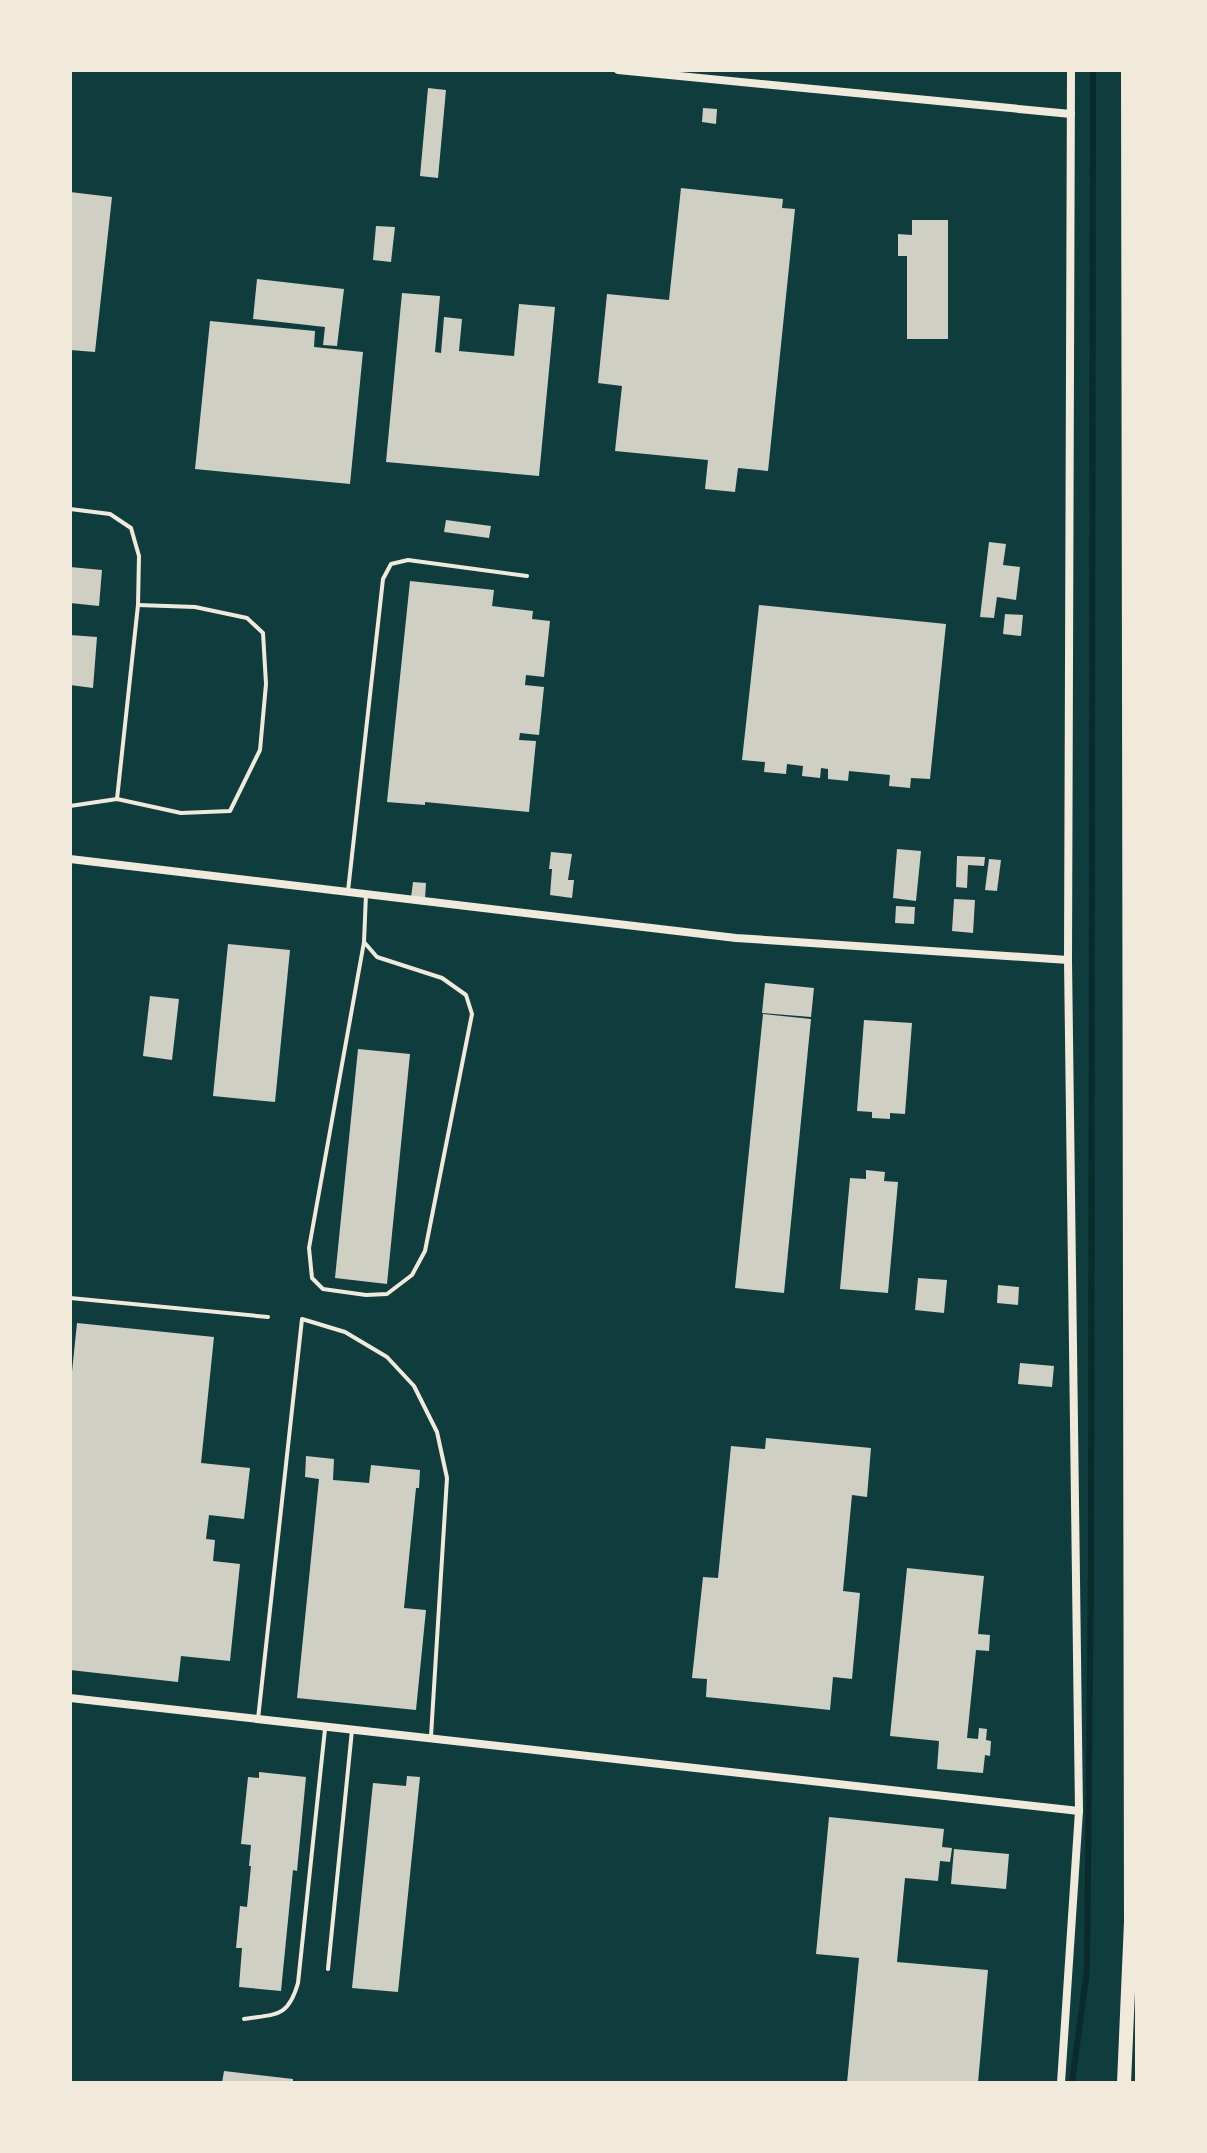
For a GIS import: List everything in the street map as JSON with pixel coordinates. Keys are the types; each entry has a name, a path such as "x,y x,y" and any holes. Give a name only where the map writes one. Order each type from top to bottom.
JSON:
{"highway":[{"path":"1124,2083 1131,1922 1128,70"}],"street":[{"path":"618,70 1071,114"},
{"path":"1061,2083 1079,1811 1068,960 1071,70"},
{"path":"70,859 736,938 1068,960"},
{"path":"70,1698 1079,1811"}],"lane":[{"path":"70,509 110,514 131,528 139,556 138,605 117,799"},
{"path":"348,892 383,579 391,564 408,560 527,576"},
{"path":"70,806 117,799 181,813 230,811 260,750 266,684 263,633 247,618 195,607 138,605"},
{"path":"364,942 377,957 442,978 466,995 472,1014 425,1251 412,1275 387,1294 366,1295 323,1289 312,1278 309,1248 364,942 366,894"},
{"path":"70,1298 268,1317"},
{"path":"258,1719 302,1319 345,1332 387,1357 414,1386 437,1432 447,1478 431,1738"},
{"path":"244,2019 279,2014 288,2008 295,1995 325,1727"},
{"path":"328,1969 352,1730"}],"building":[{"path":"428,88 446,90 438,178 420,176"},
{"path":"703,108 717,109 716,124 702,122"},
{"path":"681,188 783,199 782,208 795,209 768,471 738,468 735,492 705,489 708,460 615,451 622,386 598,383 607,294 669,300"},
{"path":"70,192 112,197 95,352 70,350"},
{"path":"912,220 948,220 948,339 907,339 907,256 898,256 898,234 912,235"},
{"path":"376,226 395,227 391,262 373,260"},
{"path":"257,279 344,289 337,346 323,345 325,327 253,319"},
{"path":"402,293 440,296 435,352 441,353 444,317 462,319 459,351 514,356 519,304 555,307 539,476 386,462"},
{"path":"210,321 315,331 314,347 363,352 350,484 195,469"},
{"path":"446,520 491,526 489,538 444,532"},
{"path":"989,542 1006,544 1003,565 1020,567 1016,600 997,597 994,618 980,617"},
{"path":"70,567 102,570 99,606 70,603"},
{"path":"410,581 494,590 492,606 533,611 532,619 550,621 544,677 526,675 525,685 544,687 539,735 520,733 519,740 536,741 529,812 425,802 425,805 387,802"},
{"path":"759,605 946,624 930,779 911,778 910,788 889,786 890,775 849,771 848,781 828,779 828,769 821,768 820,778 802,776 803,766 787,764 786,774 764,772 765,762 742,760"},
{"path":"1005,614 1023,615 1021,636 1003,634"},
{"path":"70,635 97,637 93,688 70,685"},
{"path":"897,849 921,851 916,901 893,898"},
{"path":"551,852 572,854 568,880 574,880 572,898 550,895"},
{"path":"957,856 985,857 984,866 968,865 967,888 956,887"},
{"path":"989,859 1001,860 997,891 985,890"},
{"path":"413,882 426,883 425,899 411,898"},
{"path":"954,899 975,900 973,933 952,931"},
{"path":"896,906 915,907 914,924 895,923"},
{"path":"228,944 290,950 275,1102 213,1096"},
{"path":"765,983 814,988 811,1017 762,1013"},
{"path":"150,996 179,999 172,1060 143,1056"},
{"path":"763,1014 811,1019 784,1293 735,1288"},
{"path":"864,1020 912,1023 905,1114 890,1113 890,1119 872,1118 872,1112 857,1111"},
{"path":"358,1049 410,1054 387,1284 335,1278"},
{"path":"866,1170 885,1172 884,1181 898,1182 888,1293 840,1289 850,1178 866,1179"},
{"path":"918,1278 947,1280 944,1313 915,1310"},
{"path":"998,1285 1019,1287 1018,1305 997,1303"},
{"path":"77,1323 214,1337 201,1463 250,1468 244,1519 209,1515 206,1539 215,1540 213,1561 240,1564 230,1661 181,1656 178,1682 70,1670 70,1391"},
{"path":"1020,1363 1054,1366 1052,1387 1018,1384"},
{"path":"766,1438 871,1448 867,1497 852,1495 843,1591 860,1593 852,1679 833,1677 830,1710 706,1697 707,1679 692,1678 703,1577 718,1578 731,1446 765,1449"},
{"path":"306,1456 334,1459 333,1480 369,1483 371,1465 420,1470 404,1608 426,1610 416,1710 297,1698 319,1479 305,1477"},
{"path":"907,1568 984,1576 978,1634 990,1635 989,1651 976,1650 967,1738 978,1739 979,1728 987,1729 986,1740 991,1741 990,1756 985,1755 983,1773 937,1769 939,1741 890,1736"},
{"path":"259,1772 306,1777 281,1991 239,1987 242,1948 236,1948 240,1906 247,1907 251,1866 251,1845 241,1844 248,1777 259,1778"},
{"path":"407,1776 420,1777 398,1992 352,1988 373,1783 406,1786"},
{"path":"829,1817 944,1829 942,1847 952,1848 950,1862 940,1861 938,1881 905,1878 897,1962 988,1970 978,2083 847,2083 859,1958 816,1954"},
{"path":"954,1849 1009,1854 1006,1889 951,1884"},
{"path":"224,2071 293,2079 293,2083 222,2083"}],"waterway":[{"path":"1072,2083 1087,1970 1091,1568 1093,70"}]}
